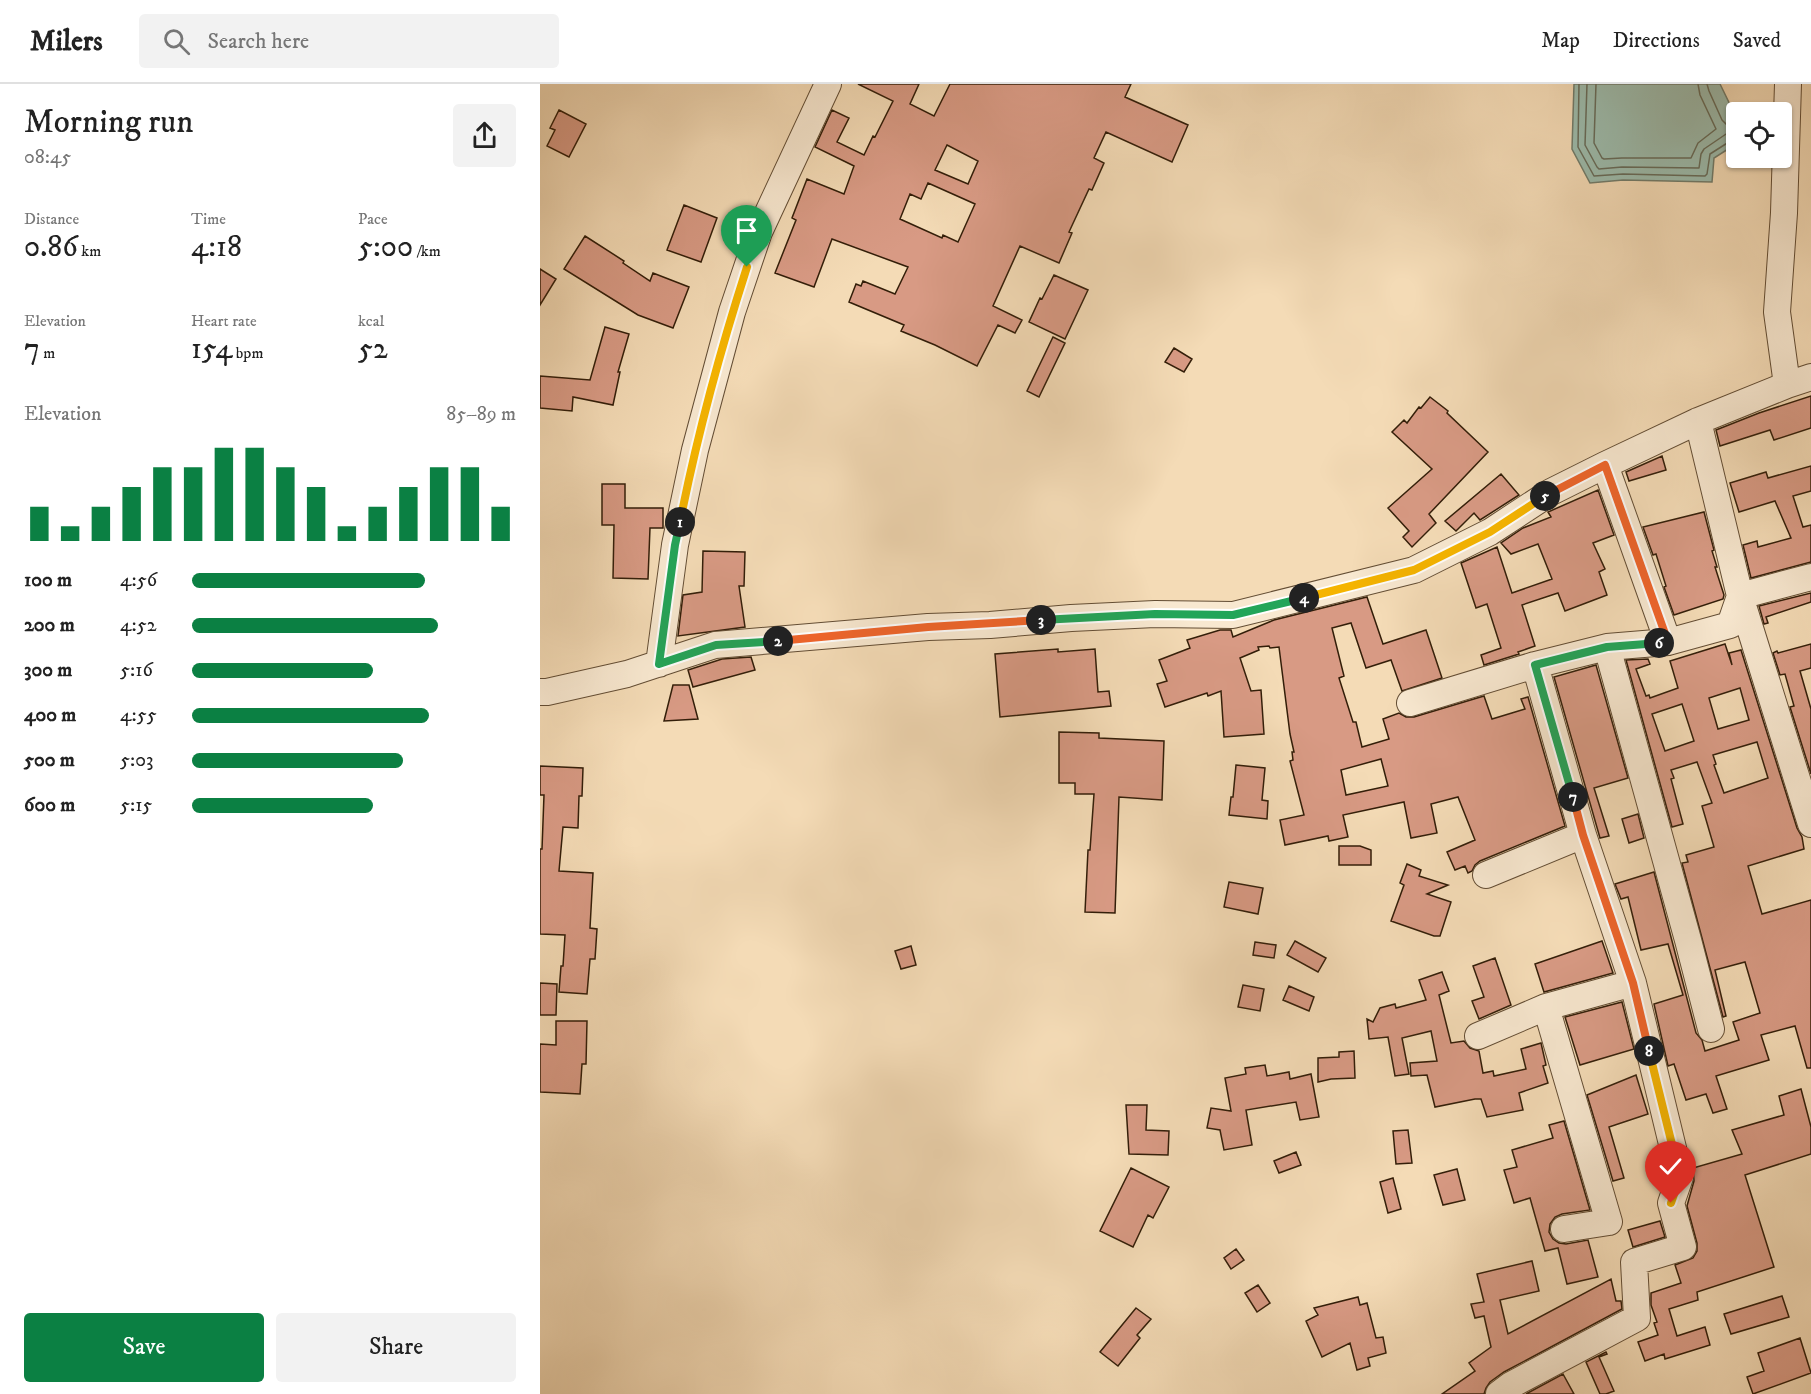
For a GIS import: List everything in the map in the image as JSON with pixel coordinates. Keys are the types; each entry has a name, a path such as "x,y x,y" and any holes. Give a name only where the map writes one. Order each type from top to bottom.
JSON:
{"street":[{"path":"659,664 675,545 694,450 732,312 759,232 828,84"},
{"path":"1787,385 1777,312 1784,213 1788,84"},
{"path":"540,692 627,674 716,645 928,627 1155,614 1233,615 1414,570 1490,532 1551,492 1605,465 1698,421 1811,377"},
{"path":"1698,421 1740,596 1811,824"},
{"path":"1605,465 1668,642"},
{"path":"1740,596 1811,577"},
{"path":"1410,703 1535,665 1607,647 1668,642 1730,625 1740,596"},
{"path":"1607,647 1711,1029"},
{"path":"1499,1394 1511,1385 1637,1318 1634,1262 1683,1246 1671,1203 1680,1177 1633,983 1583,835 1535,665"},
{"path":"1486,875 1583,835"},
{"path":"1478,1036 1546,1007 1633,983"},
{"path":"1546,1007 1609,1222 1564,1229"}],"water":[{"path":"1574,84 1720,84 1729,102 1726,102 1726,150 1714,158 1712,182 1623,180 1590,183 1572,149"}],"building":[{"path":"858,84 919,84 910,104 934,116 950,84 1131,84 1125,97 1188,125 1172,162 1106,132 1094,158 1104,163 1069,232 1072,233 1059,263 1020,246 993,306 1022,320 1015,333 998,325 977,366 901,331 904,325 849,302 856,284 861,286 863,281 895,294 908,267 832,239 814,287 775,273 796,220 792,218 807,179 844,194 854,166 815,147 832,110 849,118 837,142 864,155 893,101","holes":["947,145 978,161 968,184 935,170","928,183 975,204 958,242 943,235 942,238 900,219 910,194 921,199"]},
{"path":"559,110 586,124 569,157 547,146 555,130 550,128"},
{"path":"684,205 717,218 701,262 667,250"},
{"path":"585,236 650,281 653,273 689,287 673,328 638,315 564,269"},
{"path":"540,269 556,279 540,305"},
{"path":"1054,275 1088,290 1065,339 1029,322"},
{"path":"605,327 629,334 618,372 620,372 613,405 573,397 572,411 540,408 540,376 590,380"},
{"path":"1053,337 1065,343 1039,397 1027,391"},
{"path":"1174,348 1192,359 1184,372 1165,362"},
{"path":"1811,396 1811,428 1774,440 1770,430 1720,446 1716,430"},
{"path":"1430,397 1448,411 1447,413 1488,452 1429,514 1436,523 1412,547 1403,537 1409,531 1388,508 1432,469 1392,432 1404,420 1407,423"},
{"path":"1662,456 1666,470 1629,481 1626,472"},
{"path":"1811,466 1811,491 1793,496 1803,527 1811,525 1811,562 1751,578 1743,545 1757,541 1758,547 1791,538 1775,501 1739,512 1730,483 1766,472 1768,478"},
{"path":"1501,474 1519,495 1480,520 1474,513 1456,531 1445,521"},
{"path":"602,484 625,484 625,508 663,508 663,528 650,528 648,579 613,578 614,525 602,525"},
{"path":"1598,490 1614,535 1593,543 1605,569 1599,572 1607,595 1565,611 1558,593 1522,605 1535,646 1518,652 1519,654 1484,665 1481,655 1501,648 1487,604 1476,608 1461,563 1497,547 1512,593 1552,579 1538,544 1511,554 1501,543 1523,528 1551,517 1548,512"},
{"path":"1704,512 1714,550 1712,551 1717,567 1715,567 1724,595 1723,599 1674,615 1656,554 1653,555 1643,527"},
{"path":"703,551 745,552 744,586 739,586 745,627 678,636 683,595 702,592"},
{"path":"1811,593 1811,602 1766,617 1768,623 1764,624 1759,606"},
{"path":"1367,597 1383,644 1426,630 1442,678 1402,691 1391,660 1366,668 1351,623 1332,628 1344,676 1339,678 1353,722 1356,722 1362,747 1389,739 1383,719 1399,713 1406,717 1414,717 1484,696 1492,719 1525,709 1521,699 1528,697 1565,826 1480,861 1468,873 1465,866 1455,870 1447,852 1475,840 1458,797 1431,804 1437,833 1411,838 1404,802 1343,815 1348,837 1329,841 1328,836 1285,845 1280,820 1304,815 1290,761 1293,760 1292,752 1294,752 1279,647 1258,647 1259,650 1240,658 1251,691 1261,690 1264,734 1224,737 1221,691 1208,696 1207,693 1165,707 1157,684 1167,681 1159,660 1190,648 1187,640 1220,630 1231,630 1233,637 1274,620","holes":["1381,759 1388,786 1346,795 1341,770"]},
{"path":"1725,644 1732,665 1729,653 1741,650 1804,849 1748,866 1762,914 1811,900 1811,1068 1807,1068 1795,1026 1761,1035 1769,1060 1716,1076 1727,1109 1713,1113 1706,1094 1686,1100 1674,1064 1668,1066 1654,1004 1683,995 1668,944 1641,950 1628,897 1621,899 1615,884 1654,872 1696,1033 1702,1040 1705,1051 1739,1040 1733,1022 1760,1013 1745,962 1715,970 1726,1016 1723,1017 1682,863 1688,862 1686,855 1714,847 1702,806 1712,803 1697,762 1671,770 1674,778 1671,779 1683,824 1672,827 1626,660 1648,659 1650,664 1636,669 1646,696 1649,695 1650,698 1678,688 1670,661","holes":["1740,688 1749,720 1718,729 1709,698","1682,704 1694,741 1665,751 1652,714","1757,742 1768,778 1724,793 1714,765 1716,764 1713,755"]},
{"path":"1811,644 1811,668 1800,671 1811,709 1811,774 1790,707 1794,706 1785,674 1780,675 1773,653"},
{"path":"1058,649 1058,652 1095,649 1098,692 1109,691 1111,706 1000,717 995,654"},
{"path":"751,657 755,670 693,687 688,670 722,659"},
{"path":"1596,665 1628,778 1594,788 1609,836 1600,838 1554,677"},
{"path":"673,685 689,685 698,719 664,721"},
{"path":"1059,732 1099,733 1099,738 1164,741 1162,800 1119,797 1115,913 1085,912 1094,794 1075,794 1075,783 1059,783"},
{"path":"1236,765 1265,768 1262,800 1268,801 1267,819 1229,815"},
{"path":"540,766 583,768 578,828 563,827 559,871 593,873 590,928 597,929 595,959 590,959 587,994 559,992 565,935 540,934 540,849 542,849 544,795 540,795"},
{"path":"1638,814 1644,838 1629,843 1622,819"},
{"path":"1339,846 1360,846 1371,850 1371,865 1339,865"},
{"path":"1407,864 1421,870 1419,876 1448,885 1427,894 1451,902 1440,936 1391,921 1404,885 1400,883"},
{"path":"1229,882 1263,888 1258,914 1224,907"},
{"path":"1295,941 1326,958 1318,972 1287,955"},
{"path":"1602,941 1613,973 1544,992 1535,964"},
{"path":"1255,942 1276,945 1274,958 1253,955"},
{"path":"911,946 916,965 901,969 895,951"},
{"path":"1495,958 1511,1005 1479,1019 1472,1001 1484,997 1473,966"},
{"path":"1442,972 1449,991 1439,995 1451,1043 1464,1041 1470,1048 1479,1051 1483,1073 1493,1071 1494,1076 1526,1069 1521,1049 1541,1043 1546,1065 1543,1066 1548,1083 1519,1093 1523,1110 1487,1117 1481,1099 1435,1107 1427,1075 1411,1076 1410,1063 1437,1061 1431,1031 1402,1038 1409,1074 1395,1076 1388,1037 1369,1039 1367,1019 1373,1022 1380,1008 1395,1004 1396,1008 1426,1000 1419,980"},
{"path":"540,983 557,984 556,1015 540,1015"},
{"path":"1243,985 1264,989 1260,1011 1238,1007"},
{"path":"1289,986 1314,997 1309,1011 1283,1000"},
{"path":"1622,1002 1634,1049 1580,1065 1565,1017"},
{"path":"556,1021 587,1021 586,1064 582,1064 580,1094 540,1092 540,1044 556,1045"},
{"path":"1354,1051 1355,1078 1318,1082 1318,1058 1339,1057 1339,1052"},
{"path":"1265,1065 1267,1076 1289,1072 1290,1079 1311,1074 1319,1117 1300,1120 1296,1102 1246,1110 1252,1145 1224,1150 1220,1130 1207,1128 1211,1108 1231,1111 1225,1078 1246,1074 1245,1068"},
{"path":"1636,1075 1648,1114 1609,1127 1624,1178 1613,1181 1587,1095"},
{"path":"1801,1089 1811,1127 1811,1154 1745,1175 1774,1267 1697,1292 1698,1300 1669,1309 1677,1336 1705,1327 1710,1345 1665,1359 1664,1354 1645,1361 1638,1342 1658,1335 1654,1323 1657,1322 1651,1305 1651,1293 1681,1283 1675,1265 1693,1258 1697,1251 1687,1206 1694,1181 1693,1168 1742,1154 1732,1130 1784,1115 1779,1096"},
{"path":"1126,1105 1147,1105 1146,1130 1169,1131 1168,1155 1129,1154"},
{"path":"1564,1121 1590,1210 1555,1217 1550,1224 1549,1232 1559,1243 1588,1240 1598,1277 1567,1284 1558,1248 1545,1251 1530,1198 1514,1203 1504,1170 1517,1167 1512,1150 1553,1138 1549,1125"},
{"path":"1408,1130 1412,1163 1396,1164 1393,1131"},
{"path":"1296,1152 1301,1165 1279,1173 1274,1161"},
{"path":"1131,1168 1169,1187 1153,1218 1148,1215 1133,1247 1100,1231"},
{"path":"1457,1169 1465,1200 1443,1205 1434,1175"},
{"path":"1393,1178 1401,1209 1388,1213 1380,1182"},
{"path":"1660,1221 1665,1237 1633,1247 1628,1230"},
{"path":"1236,1249 1244,1260 1231,1269 1224,1258"},
{"path":"1532,1261 1539,1291 1500,1300 1508,1334 1611,1279 1616,1301 1621,1301 1622,1309 1504,1372 1490,1382 1484,1394 1442,1394 1475,1371 1469,1363 1491,1347 1484,1316 1475,1318 1471,1304 1484,1302 1477,1274"},
{"path":"1258,1285 1270,1303 1257,1312 1245,1293"},
{"path":"1782,1296 1789,1317 1731,1334 1724,1314"},
{"path":"1358,1297 1360,1305 1367,1303 1376,1338 1383,1337 1386,1353 1368,1358 1370,1366 1357,1370 1350,1343 1322,1357 1306,1321 1318,1315 1314,1308"},
{"path":"1136,1308 1151,1319 1137,1335 1140,1338 1118,1366 1100,1352"},
{"path":"1800,1338 1811,1373 1753,1394 1747,1377 1764,1371 1758,1353"},
{"path":"1606,1352 1607,1354 1599,1357 1614,1391 1600,1394 1586,1362"},
{"path":"1563,1374 1574,1394 1526,1394"}],"route":[{"path":"747,267 732,312 694,450 675,545 659,664 716,645 928,627 990,625 1071,618 1155,614 1233,615 1414,570 1490,532 1551,492 1605,465 1668,642 1607,647 1535,665 1583,835 1633,983 1680,1177 1671,1203"}]}
